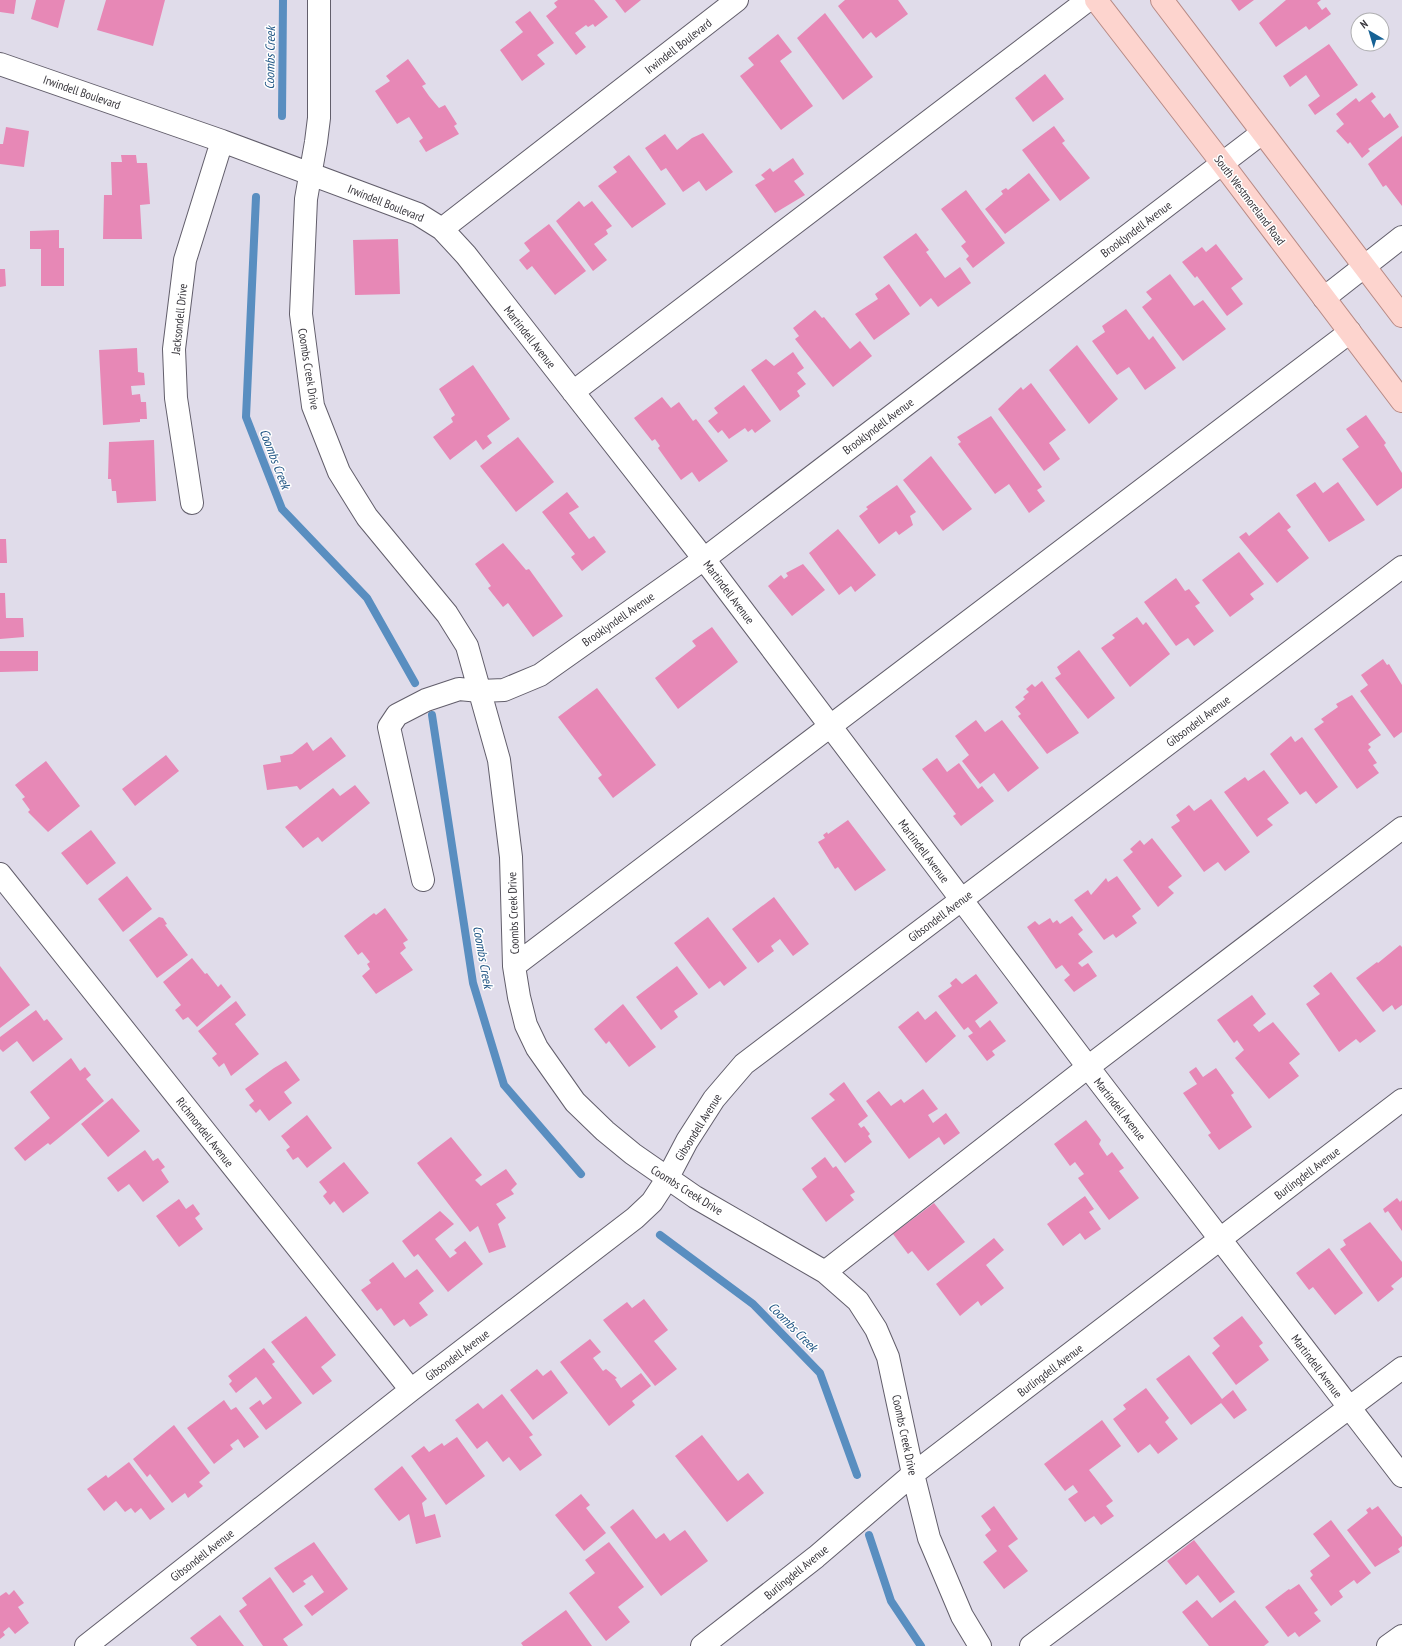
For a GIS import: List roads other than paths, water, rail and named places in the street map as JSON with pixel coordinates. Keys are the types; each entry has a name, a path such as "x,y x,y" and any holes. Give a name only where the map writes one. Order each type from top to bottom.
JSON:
{"main road":[{"name":"South Westmoreland Road","path":"1096,0 1222,163 1402,401"},
{"path":"1162,0 1402,316"}],"street":[{"name":"Coombs Creek Drive","path":"319,0 318,118 316,142 306,199 301,314 313,406 339,472 367,517 447,614 467,646 499,760 511,857 514,966 519,997 526,1025 537,1048 551,1070 575,1102 605,1131 667,1179 695,1197 825,1272 858,1301 876,1329 888,1357 913,1474 929,1538 962,1616 980,1646"},
{"name":"Irwindell Boulevard","path":"0,64 310,173 418,214 442,229 737,0"},
{"path":"574,392 1088,0"},
{"name":"Brooklyndell Avenue","path":"480,691 504,690 540,675 704,559 1262,133"},
{"name":"Jacksondell Drive","path":"192,502 176,398 174,349 185,260 222,141"},
{"name":"Martindell Avenue","path":"442,229 466,255 704,559 1088,1067 1348,1408 1402,1476"},
{"path":"1324,298 1402,237"},
{"path":"514,966 1350,332"},
{"name":"Gibsondell Avenue","path":"86,1646 411,1390 636,1218 652,1202 667,1179 687,1141 714,1099 744,1064 1402,567"},
{"path":"423,880 389,727 397,715 426,700 459,689 480,691"},
{"path":"825,1272 1088,1067 1402,828"},
{"name":"Richmondell Avenue","path":"0,874 411,1390"},
{"name":"Burlingdell Avenue","path":"702,1646 816,1557 913,1474 1402,1100"},
{"path":"1031,1646 1402,1368"},
{"path":"1388,1646 1402,1636"}],"waterway":[{"name":"Coombs Creek","path":"282,116 283,0"},
{"name":"Coombs Creek","path":"256,197 246,417 282,509 367,598 415,683"},
{"name":"Coombs Creek","path":"432,715 473,983 504,1085 581,1174"},
{"name":"Coombs Creek","path":"660,1235 753,1304 820,1373 857,1475"},
{"name":"Coombs Creek","path":"869,1535 891,1601 921,1646"}]}
